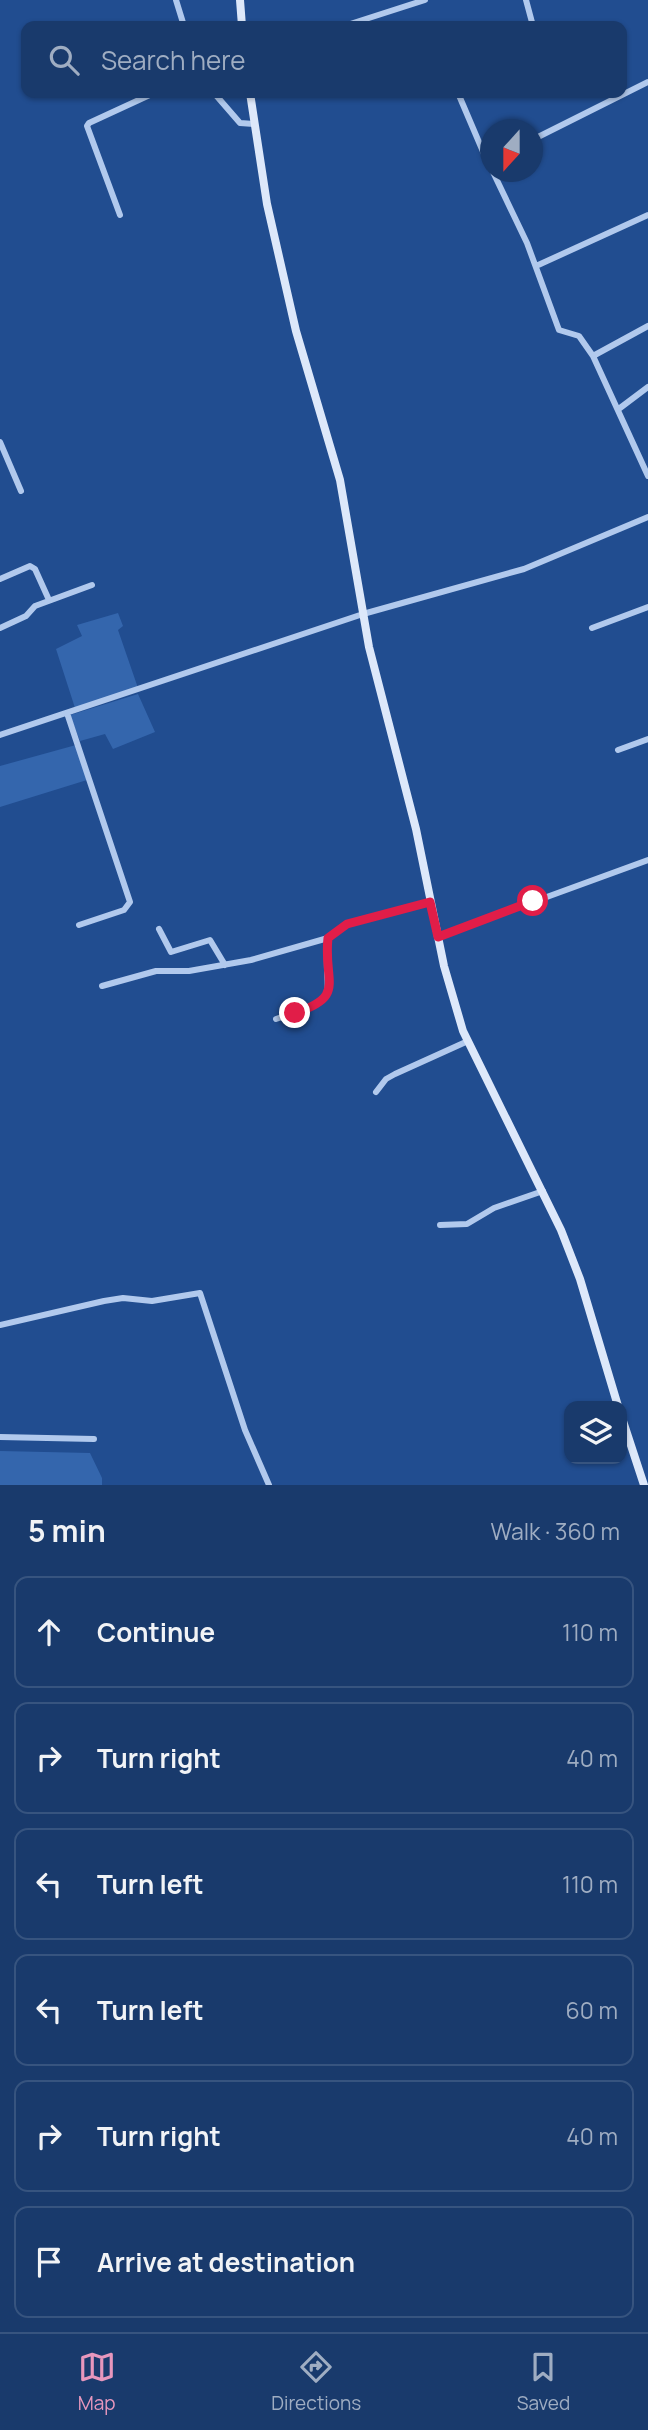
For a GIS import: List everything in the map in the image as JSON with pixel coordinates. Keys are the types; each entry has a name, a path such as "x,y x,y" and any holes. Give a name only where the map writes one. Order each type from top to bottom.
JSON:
{"street":[{"path":"176,0 182,21"},
{"path":"240,0 242,21"},
{"path":"360,21 425,0"},
{"path":"526,0 532,21"},
{"path":"627,93 648,82"},
{"path":"120,215 87,127 89,123 143,98"},
{"path":"218,98 240,123 254,124"},
{"path":"251,98 267,204 296,331 342,491 363,614 416,829 438,937 468,1041 543,1191 580,1279 617,1401"},
{"path":"460,98 480,143"},
{"path":"543,135 616,98"},
{"path":"499,182 513,209 559,330 579,336 593,356 620,408 648,476"},
{"path":"536,266 648,215"},
{"path":"593,356 648,327"},
{"path":"620,408 648,387"},
{"path":"0,442 21,491"},
{"path":"0,734 363,614 524,569 648,517"},
{"path":"0,579 30,566 35,569 49,600"},
{"path":"0,628 15,623 35,606 92,585"},
{"path":"592,628 648,607"},
{"path":"67,713 130,902 124,910 79,925"},
{"path":"618,750 648,739"},
{"path":"438,937 648,860"},
{"path":"102,986 156,971 189,971 225,965 328,938 347,924 430,902"},
{"path":"159,929 171,952 210,940 225,965"},
{"path":"276,1019 313,1007 327,997 330,987 326,963 328,938"},
{"path":"376,1092 386,1079 468,1041"},
{"path":"440,1225 467,1224 494,1208 543,1191"},
{"path":"0,1325 104,1301 123,1298 152,1301 200,1293 245,1430 269,1485"},
{"path":"627,1433 644,1485"},
{"path":"0,1437 94,1439"}],"shaded area":[{"path":"118,613 123,626 118,630 138,688 75,708 56,649 82,636 77,625"},
{"path":"138,694 155,732 113,749 105,734 80,741 70,715"},
{"path":"76,745 87,780 0,807 0,766"},
{"path":"0,1451 90,1453 102,1478 102,1485 0,1485"}],"route":[{"path":"295,1013 313,1007 327,997 330,987 326,963 328,938 347,924 365,922 430,902 438,937 533,901"}]}
